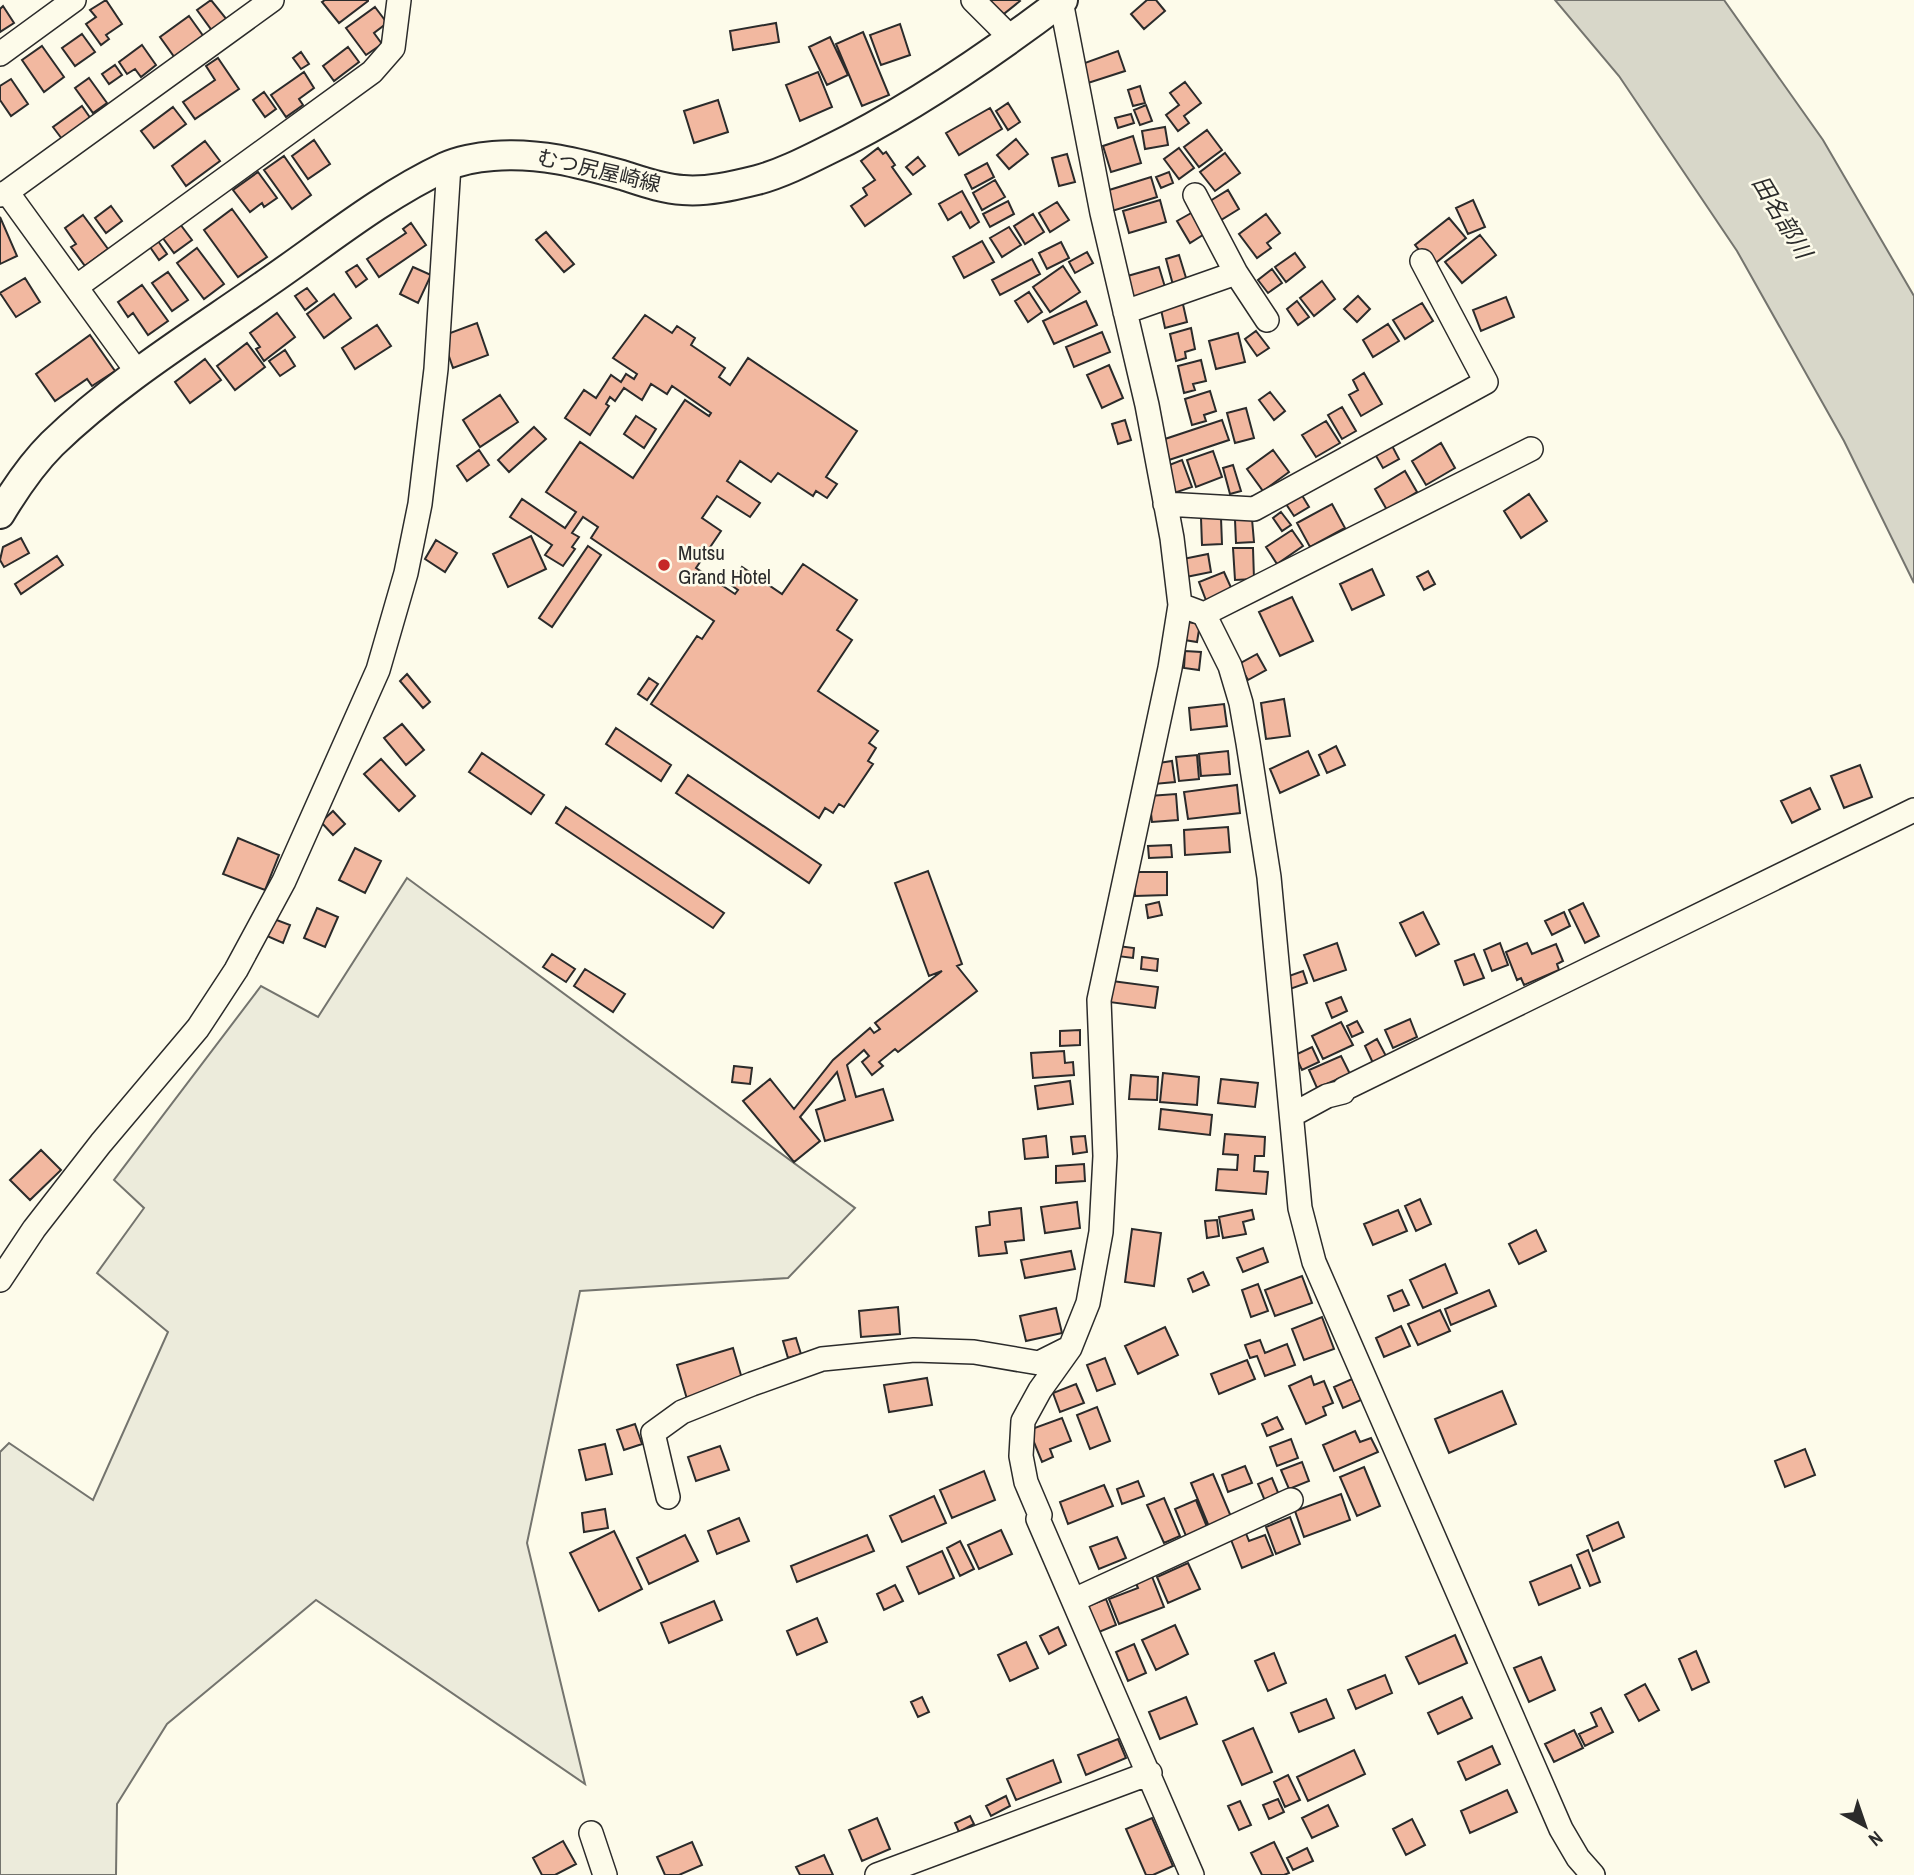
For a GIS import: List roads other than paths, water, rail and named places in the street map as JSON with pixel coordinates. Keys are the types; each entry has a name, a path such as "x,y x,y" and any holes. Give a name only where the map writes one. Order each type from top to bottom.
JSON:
{"main road":[{"name":"むつ尻屋崎線","path":"0,514 19,482 50,447 88,411 138,373 355,222 419,180 449,165 489,156 519,154 565,159 682,190 718,188 760,179 802,163 899,112 1062,1"}],"street":[{"path":"0,54 74,0"},
{"path":"138,373 76,287 3,194 272,0"},
{"path":"76,287 372,72 393,48 399,0"},
{"path":"973,0 1011,38"},
{"path":"1062,1 1102,213 1147,405 1166,504 1180,605 1170,668 1099,1000 1105,1156 1101,1232 1088,1303 1070,1348 1040,1390 1023,1421 1021,1456 1026,1482 1040,1515 1038,1519 1150,1773 1187,1873"},
{"path":"0,1280 34,1229 198,1028 236,970 284,881 378,670 406,573 421,504 436,369 449,165"},
{"path":"1195,195 1236,273 1267,320"},
{"path":"1166,504 1254,509 1486,382 1422,261"},
{"path":"1125,312 1236,273"},
{"path":"1204,614 1531,449"},
{"path":"1180,605 1204,614 1230,666 1241,703 1269,877 1300,1208 1314,1262 1561,1829 1578,1858 1592,1875"},
{"path":"1292,1115 1914,810"},
{"path":"668,1497 653,1433 682,1412 752,1384 822,1359 914,1350 974,1352 1039,1363 1070,1348"},
{"path":"1074,1600 1290,1500"},
{"path":"877,1875 1150,1773"},
{"path":"591,1833 605,1875"}],"water":[{"name":"田名部川","path":"1555,0 1724,0 1823,140 1914,296 1914,583 1844,441 1737,251 1619,76"}],"place":[{"name":"Mutsu Grand Hotel","path":"664,565"}]}
